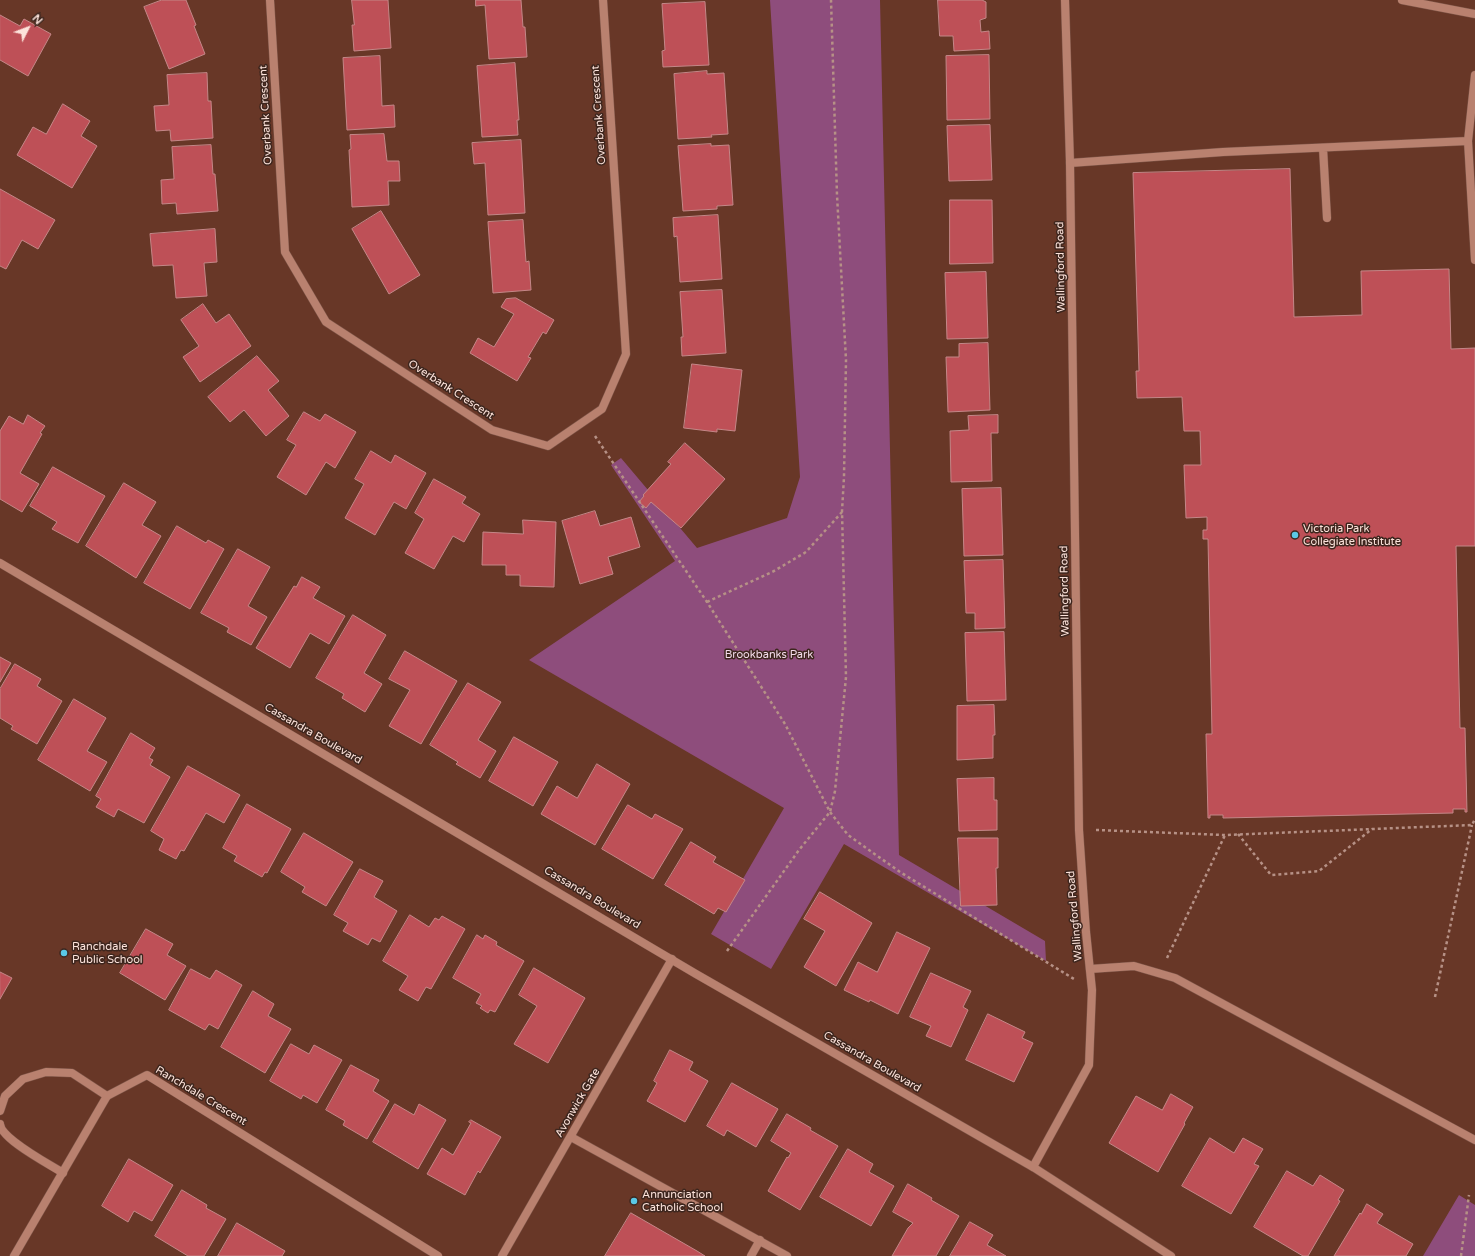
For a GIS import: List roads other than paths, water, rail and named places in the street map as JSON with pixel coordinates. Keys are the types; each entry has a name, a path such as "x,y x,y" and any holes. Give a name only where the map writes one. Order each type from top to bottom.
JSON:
{"street":[{"name":"Overbank Crescent","path":"270,0 285,252 326,322 492,430 548,446 602,409 626,354 603,0"},
{"name":"Wallingford Road","path":"1033,1167 1089,1065 1092,990 1079,830 1070,163 1065,0"},
{"path":"1402,0 1475,14"},
{"path":"1475,75 1468,141 1475,260"},
{"path":"1070,163 1223,152 1468,141"},
{"path":"1323,148 1327,218"},
{"name":"Cassandra Boulevard","path":"0,563 672,959 1033,1167 1171,1256"},
{"name":"Avonwick Gate","path":"502,1256 672,959"},
{"path":"1090,969 1134,966 1175,978 1475,1140"},
{"path":"0,1111 5,1096 23,1079 46,1072 72,1073 107,1096 14,1256"},
{"name":"Ranchdale Crescent","path":"107,1096 147,1075 438,1256"},
{"path":"0,1124 0,1128 10,1139 62,1173"},
{"path":"571,1136 787,1256"},
{"path":"751,1256 760,1240"}],"place":[{"name":"Victoria Park Collegiate Institute","path":"1295,535"},
{"name":"Ranchdale Public School","path":"64,953"},
{"name":"Annunciation Catholic School","path":"634,1201"}],"park label":[{"name":"Brookbanks Park","path":"769,655"}]}
